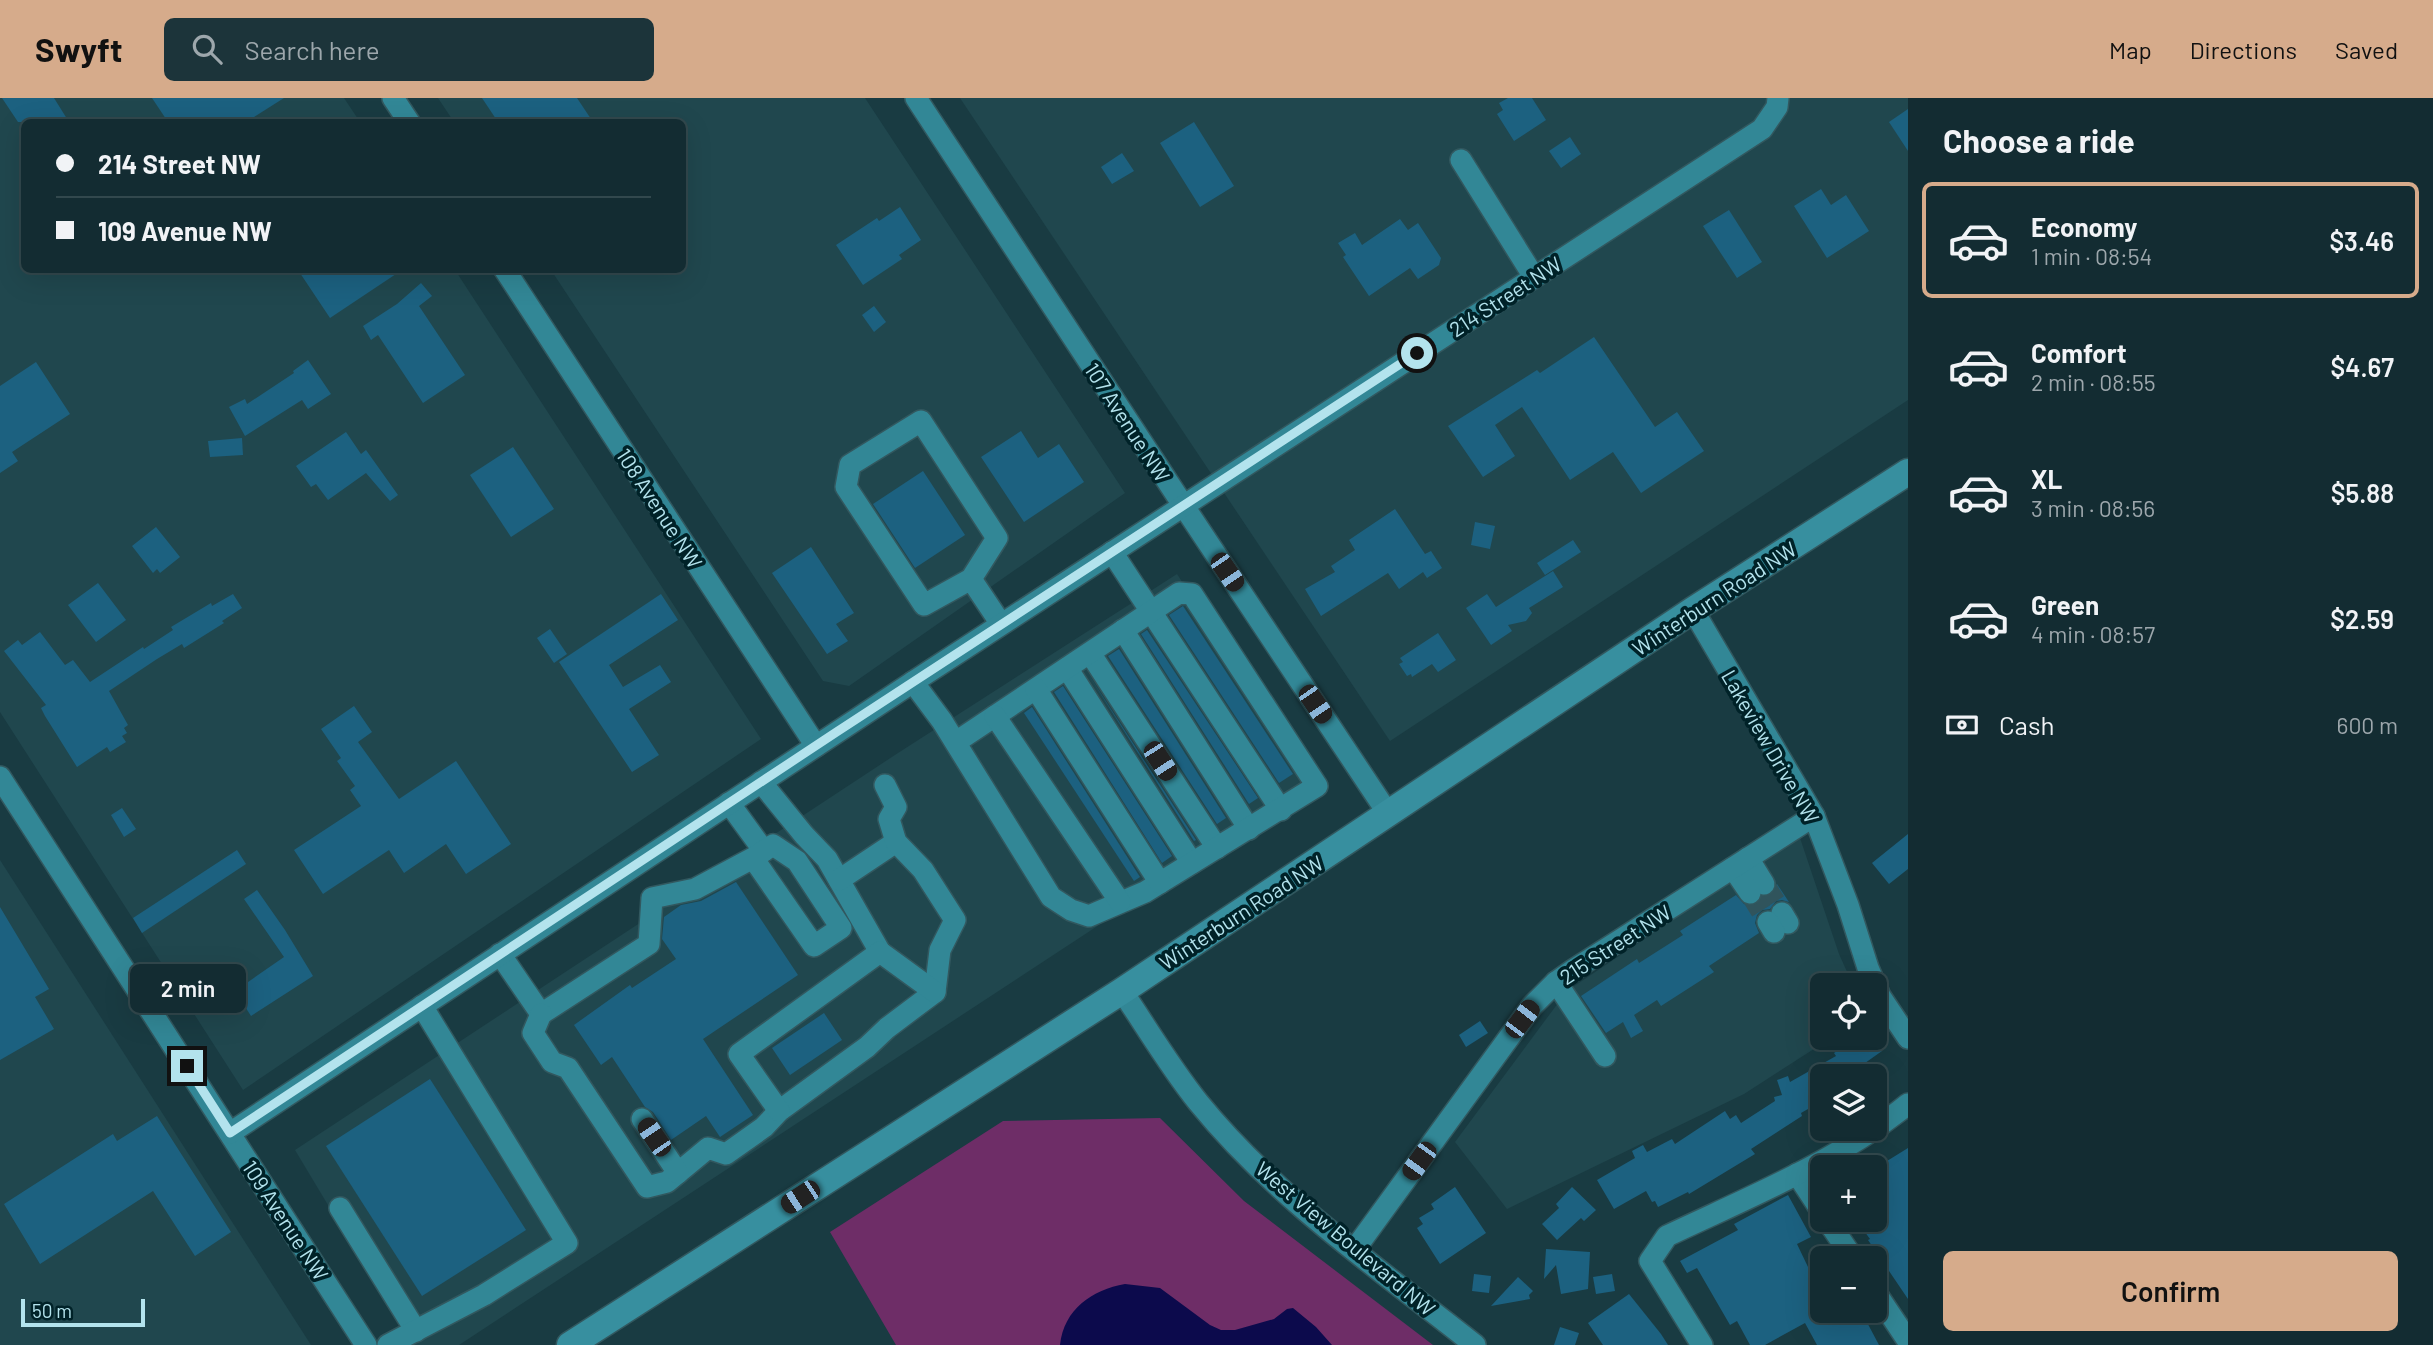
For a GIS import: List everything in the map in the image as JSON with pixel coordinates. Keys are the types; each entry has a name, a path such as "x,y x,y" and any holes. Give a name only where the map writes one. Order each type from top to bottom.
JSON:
{"main road":[{"name":"Winterburn Road NW","path":"570,1345 1122,991 1693,610 1908,472"}],"street":[{"path":"393,98 407,119"},
{"name":"107 Avenue NW","path":"916,98 1389,815"},
{"name":"214 Street NW","path":"230,1133 1001,624 1762,129 1777,107 1778,98"},
{"path":"1461,160 1534,277"},
{"name":"108 Avenue NW","path":"507,273 816,746"},
{"path":"921,421 997,538 971,579 924,605 846,488 850,464 921,421"},
{"path":"1112,552 1281,810"},
{"path":"971,579 1001,624"},
{"path":"913,682 956,742 1051,897 1071,910 1089,916 1160,883 1317,786 1192,594 1179,593 956,742"},
{"name":"Lakeview Drive NW","path":"1693,610 1814,816 1880,996 1908,1038"},
{"path":"1123,631 1249,829"},
{"path":"1090,653 1217,848"},
{"path":"1067,668 1192,863"},
{"path":"1036,689 1160,883"},
{"path":"995,716 1120,902"},
{"name":"109 Avenue NW","path":"0,777 366,1345"},
{"path":"761,782 827,859 880,953 935,992"},
{"path":"632,867 652,898 649,944 541,1014 533,1033 552,1062 568,1068 647,1187 667,1182 708,1148 726,1154 935,992 940,950 955,920 923,870 896,842 889,818 896,807 885,785"},
{"path":"652,898 695,889 758,854 729,803"},
{"name":"215 Street NW","path":"1354,1249 1511,1032 1556,982 1814,816"},
{"path":"839,880 896,842"},
{"path":"1741,863 1757,889"},
{"path":"779,1111 739,1054 880,953"},
{"path":"500,954 541,1014"},
{"path":"1556,982 1605,1056"},
{"name":"West View Boulevard NW","path":"1122,991 1181,1080 1223,1130 1279,1187 1475,1345"},
{"path":"388,1345 484,1296 567,1243 422,1006"},
{"path":"1702,1345 1650,1261 1667,1236 1797,1174 1856,1141 1908,1104"},
{"path":"642,1119 678,1173"},
{"path":"1797,1174 1810,1194"},
{"path":"340,1208 416,1331"},
{"path":"1887,1310 1908,1341"}],"shaded area":[{"path":"0,98 344,98 358,119 21,119 21,273 457,273 761,739 243,1090 0,712"},
{"path":"438,98 865,98 1125,493 849,686 823,681 553,273 686,273 686,119 452,119"},
{"path":"960,98 1908,98 1908,400 1390,741"},
{"path":"1177,574 1314,784 459,1345 412,1345 295,1150 898,753"},
{"path":"1799,835 1848,973 1810,973 1810,1050 1812,1050 1744,1094 1507,1209 1455,1142 1567,991"},
{"path":"0,860 311,1345 0,1345"},
{"path":"1160,1118 1244,1201 1433,1345 896,1345 830,1232 1003,1121"},
{"path":"1125,1284 1160,1288 1210,1325 1221,1330 1235,1330 1274,1319 1287,1309 1293,1308 1332,1345 1060,1345 1067,1321 1082,1303 1101,1291"}],"building":[{"path":"2,98 54,98 67,119 21,119 21,122 18,122"},
{"path":"152,98 284,98 251,119 166,119"},
{"path":"482,98 577,98 591,119 496,119"},
{"path":"1508,98 1532,98 1546,120 1514,141 1497,114 1503,110 1499,103"},
{"path":"1908,109 1908,151 1889,122"},
{"path":"1194,122 1234,186 1200,207 1160,143"},
{"path":"1570,137 1581,154 1561,168 1549,151"},
{"path":"1122,153 1134,171 1112,184 1101,167"},
{"path":"1821,189 1831,205 1846,195 1869,231 1827,258 1794,206"},
{"path":"900,207 921,240 899,255 902,259 863,285 836,245 877,218 879,221"},
{"path":"1729,210 1762,262 1737,278 1703,226"},
{"path":"1400,219 1408,230 1418,223 1441,258 1439,265 1418,279 1410,268 1369,296 1343,257 1346,255 1338,243 1355,233 1362,245"},
{"path":"300,273 398,273 330,318"},
{"path":"421,283 432,296 419,306 465,375 423,403 378,335 371,340 363,326 397,304"},
{"path":"874,306 886,322 874,332 862,315"},
{"path":"1594,337 1655,427 1677,412 1704,451 1641,493 1613,452 1570,480 1522,407 1495,425 1515,456 1483,477 1448,426 1537,370 1540,373"},
{"path":"308,360 331,394 308,409 302,400 245,436 229,407 245,399 247,404 294,373 293,371"},
{"path":"36,362 70,414 12,452 18,461 0,473 0,386"},
{"path":"1021,431 1038,458 1059,444 1084,482 1024,522 981,457"},
{"path":"346,432 361,454 366,450 398,495 390,501 366,473 328,500 316,484 311,487 296,466"},
{"path":"242,438 243,455 210,457 208,441"},
{"path":"513,447 554,509 511,537 470,475"},
{"path":"923,471 965,535 915,568 873,504"},
{"path":"1395,509 1425,554 1431,551 1442,568 1427,578 1423,572 1399,589 1388,573 1321,616 1305,589 1335,572 1331,566 1355,550 1349,540"},
{"path":"1475,522 1495,526 1490,549 1471,545"},
{"path":"156,527 180,557 160,573 157,569 153,573 132,546"},
{"path":"1573,540 1581,552 1545,575 1537,563"},
{"path":"811,547 854,613 836,624 848,641 827,654 772,573"},
{"path":"1553,571 1563,587 1529,608 1532,613 1526,621 1508,625 1512,631 1491,645 1466,608 1487,594 1496,607"},
{"path":"98,583 126,620 96,642 68,605"},
{"path":"233,594 242,608 222,621 224,623 184,648 182,644 109,691 128,725 124,728 127,733 122,736 126,742 110,752 107,747 77,767 41,708 46,705 4,651 18,640 22,645 40,632 65,665 73,660 90,682 173,630 171,627 211,603 212,606"},
{"path":"661,594 678,620 609,665 623,687 660,665 671,682 629,709 659,755 632,772 559,662"},
{"path":"1183,606 1293,774 1279,783 1169,615"},
{"path":"550,629 567,654 554,663 537,638"},
{"path":"1147,630 1258,798 1249,804 1141,634"},
{"path":"1438,633 1456,660 1438,672 1432,664 1412,677 1411,674 1407,676 1399,664 1403,662 1400,658"},
{"path":"1119,649 1226,818 1217,824 1108,656"},
{"path":"1086,671 1196,840 1194,841"},
{"path":"1063,686 1172,856 1162,863 1054,692"},
{"path":"354,706 372,732 358,742 399,799 456,761 511,844 466,874 446,844 404,873 389,850 323,894 294,850 361,806 350,790 355,786 337,761 341,758 321,729"},
{"path":"1032,707 1140,877 1134,881 1024,713"},
{"path":"122,808 136,829 124,837 111,815"},
{"path":"1908,834 1908,869 1889,884 1872,863"},
{"path":"237,850 246,864 142,933 133,918"},
{"path":"736,882 798,975 703,1039 753,1115 720,1137 706,1116 671,1140 612,1057 601,1065 574,1025 630,985 632,988 676,959 662,939 664,917 681,905 701,901"},
{"path":"1777,884 1789,902 1776,901 1770,909 1762,910 1757,915 1755,923 1759,933 1709,966 1714,972 1661,1006 1657,1000 1634,1015 1643,1031 1631,1038 1623,1022 1606,1033 1581,996 1637,959 1639,963 1683,935 1680,931 1736,895 1744,904 1752,906 1762,897 1771,895"},
{"path":"257,890 313,976 251,1016 235,991 284,957 244,899"},
{"path":"0,907 49,989 35,997 54,1029 0,1060"},
{"path":"824,1013 842,1040 790,1075 772,1048"},
{"path":"1480,1021 1488,1033 1466,1047 1459,1035"},
{"path":"1838,1050 1882,1051 1864,1064 1822,1064 1836,1056 1834,1053"},
{"path":"1810,1071 1810,1108 1801,1113 1802,1116 1751,1149 1755,1154 1689,1194 1688,1192 1658,1207 1646,1191 1614,1209 1597,1180 1635,1158 1632,1151 1643,1145 1647,1152 1672,1139 1675,1144 1725,1111 1730,1119 1736,1115 1741,1123 1775,1101 1774,1097 1782,1095 1777,1080 1788,1076 1790,1082"},
{"path":"430,1079 526,1230 422,1296 326,1146"},
{"path":"157,1116 231,1232 195,1256 153,1191 40,1264 4,1204 113,1134 117,1141"},
{"path":"1908,1148 1908,1299 1887,1268 1887,1246 1872,1246 1865,1232 1887,1232 1887,1161"},
{"path":"1455,1187 1486,1233 1440,1264 1417,1228 1423,1224 1419,1218 1434,1209 1431,1204"},
{"path":"1572,1187 1596,1210 1584,1221 1581,1218 1557,1240 1542,1224 1559,1208 1556,1204"},
{"path":"1788,1195 1811,1237 1797,1244 1808,1267 1810,1266 1810,1323 1867,1323 1879,1345 1817,1345 1805,1323 1765,1345 1750,1345 1737,1321 1730,1325 1697,1268 1687,1273 1680,1261 1738,1230 1734,1224"},
{"path":"1546,1249 1590,1252 1588,1289 1561,1294 1556,1265 1544,1279"},
{"path":"1474,1274 1491,1276 1489,1293 1472,1291"},
{"path":"1612,1274 1615,1291 1596,1294 1593,1277"},
{"path":"1518,1277 1533,1291 1529,1295 1530,1299 1491,1306"},
{"path":"1629,1294 1668,1345 1603,1345 1588,1323"},
{"path":"1560,1327 1579,1333 1575,1345 1554,1345"}],"tunnel":[{"path":"1764,884 1782,913"},
{"path":"1750,893 1768,922"}],"route":[{"path":"187,1066 230,1133 1417,353"}]}
